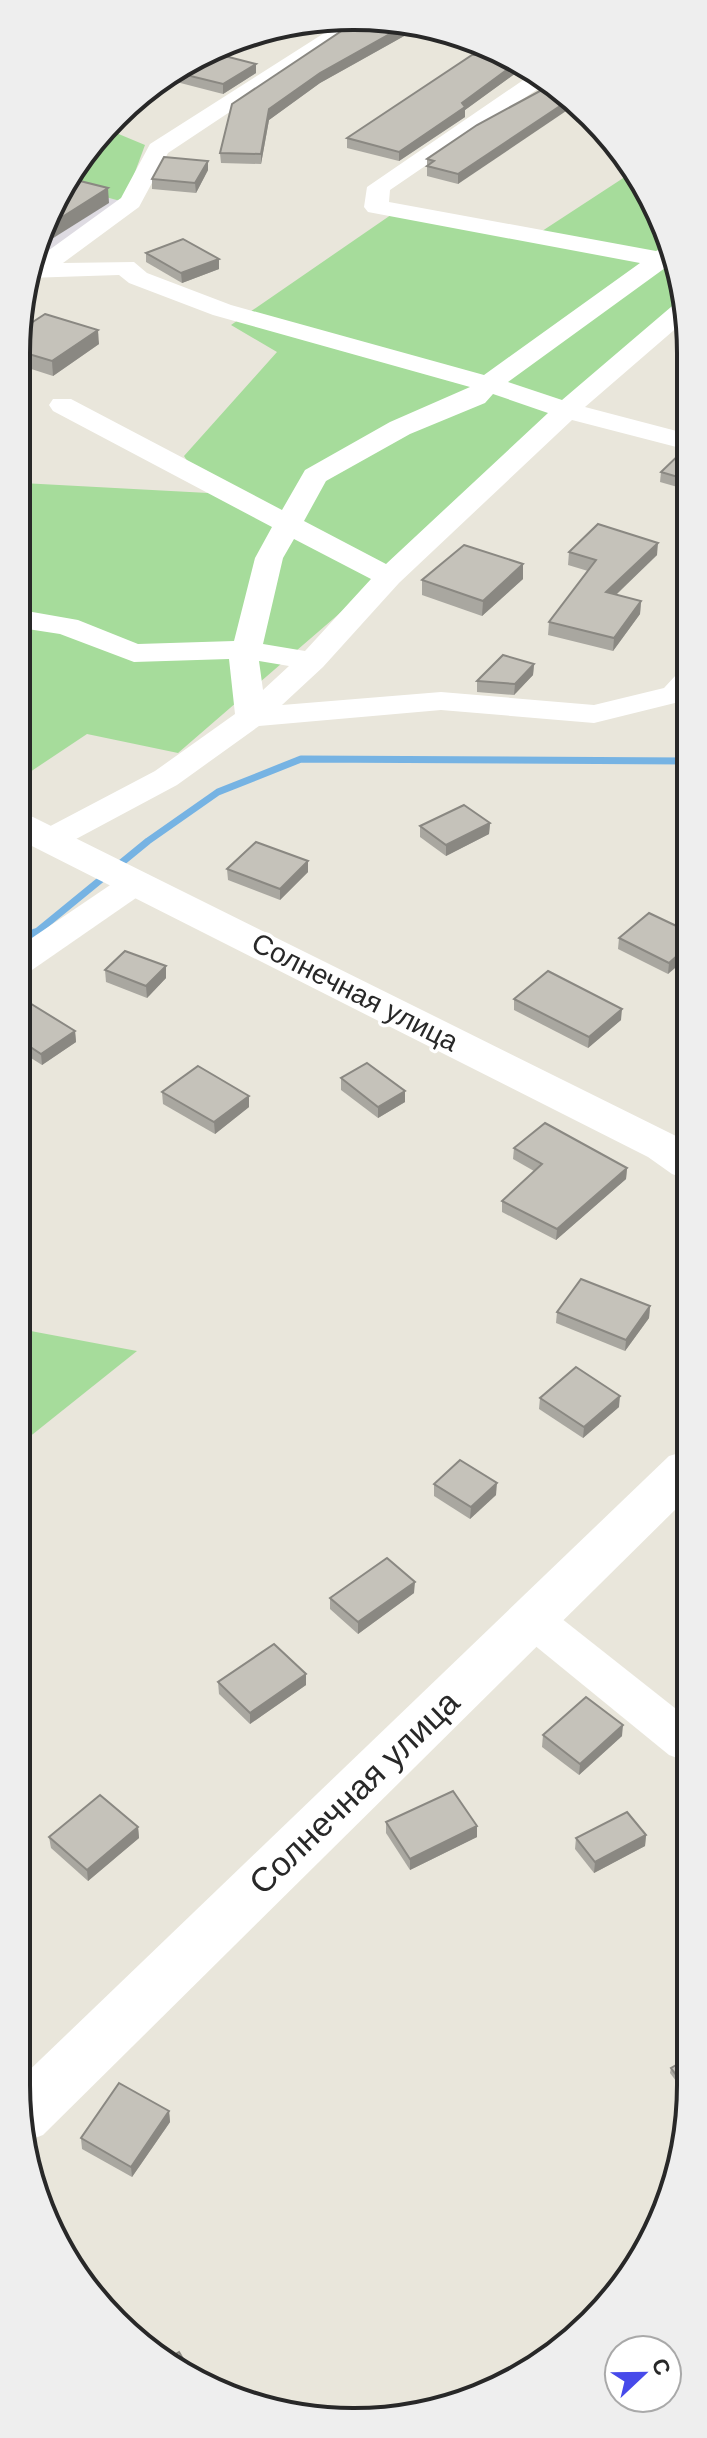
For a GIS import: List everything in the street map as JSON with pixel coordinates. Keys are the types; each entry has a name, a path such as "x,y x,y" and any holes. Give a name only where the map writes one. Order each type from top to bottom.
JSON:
{"street":[{"path":"42,266 131,202 158,149 342,31"},
{"path":"531,84 379,187 376,207 662,257"},
{"path":"251,717 244,660 269,558 315,476 400,428 476,397 488,384 663,261"},
{"path":"40,273 125,267 138,278 222,310 488,384 569,411 677,439"},
{"path":"36,832 166,778 251,717 312,661 389,577 588,390 675,317"},
{"path":"62,405 389,577"},
{"path":"30,620 67,626 134,653 246,650 312,661"},
{"path":"251,717 441,701 594,714 677,693"},
{"name":"Солнечная улица","path":"36,832 663,1147 677,1157"},
{"path":"30,955 137,882"},
{"name":"Солнечная улица","path":"31,2107 677,1478"},
{"path":"532,1619 677,1736"}],"shaded area":[{"path":"75,189 124,202 43,263 63,210"}],"green space":[{"path":"117,133 145,145 124,202 75,189"},
{"path":"624,177 644,210 660,250 674,314 369,588 178,753 87,734 30,772 30,483 208,493 184,456 277,352 231,325 401,208 536,235"},
{"path":"30,1331 137,1351 30,1436"}],"building":[{"path":"342,31 392,33 320,73 269,109 261,154 220,153 232,104"},
{"path":"472,55 508,69 462,103 465,107 399,152 347,138"},
{"path":"226,56 256,64 223,84 188,75"},
{"path":"541,91 561,105 458,174 427,166 434,161 427,159 477,125"},
{"path":"164,157 208,161 195,183 152,179"},
{"path":"80,181 108,188 60,219"},
{"path":"183,239 219,259 181,273 146,253"},
{"path":"45,314 98,330 52,361 30,354 32,323"},
{"path":"677,457 677,477 661,472"},
{"path":"598,524 658,543 606,592 641,601 614,638 549,622 596,560 569,552"},
{"path":"464,545 523,564 483,601 422,580"},
{"path":"503,655 534,664 515,684 477,681"},
{"path":"464,805 490,823 446,845 420,826"},
{"path":"256,842 308,861 280,889 227,869"},
{"path":"649,913 677,926 677,956 669,963 619,938"},
{"path":"125,951 166,966 146,986 105,970"},
{"path":"548,971 622,1009 589,1037 514,999"},
{"path":"30,1003 75,1031 41,1054 30,1047"},
{"path":"367,1063 405,1091 378,1107 341,1078"},
{"path":"198,1066 249,1096 214,1122 162,1092"},
{"path":"545,1123 627,1168 557,1229 502,1201 542,1164 514,1148"},
{"path":"581,1279 650,1306 626,1340 557,1312"},
{"path":"576,1367 620,1396 584,1427 540,1398"},
{"path":"460,1460 497,1483 471,1507 434,1484"},
{"path":"387,1558 415,1582 358,1622 330,1598"},
{"path":"274,1644 306,1674 250,1713 218,1682"},
{"path":"586,1697 623,1725 580,1764 543,1735"},
{"path":"453,1791 477,1826 410,1859 386,1822"},
{"path":"100,1795 138,1827 87,1870 49,1837"},
{"path":"627,1812 646,1835 595,1862 576,1838"},
{"path":"119,2083 169,2111 131,2167 81,2138"}],"waterway":[{"path":"33,935 148,841 218,792 301,759 677,761"},
{"path":"30,937 35,933"}]}
